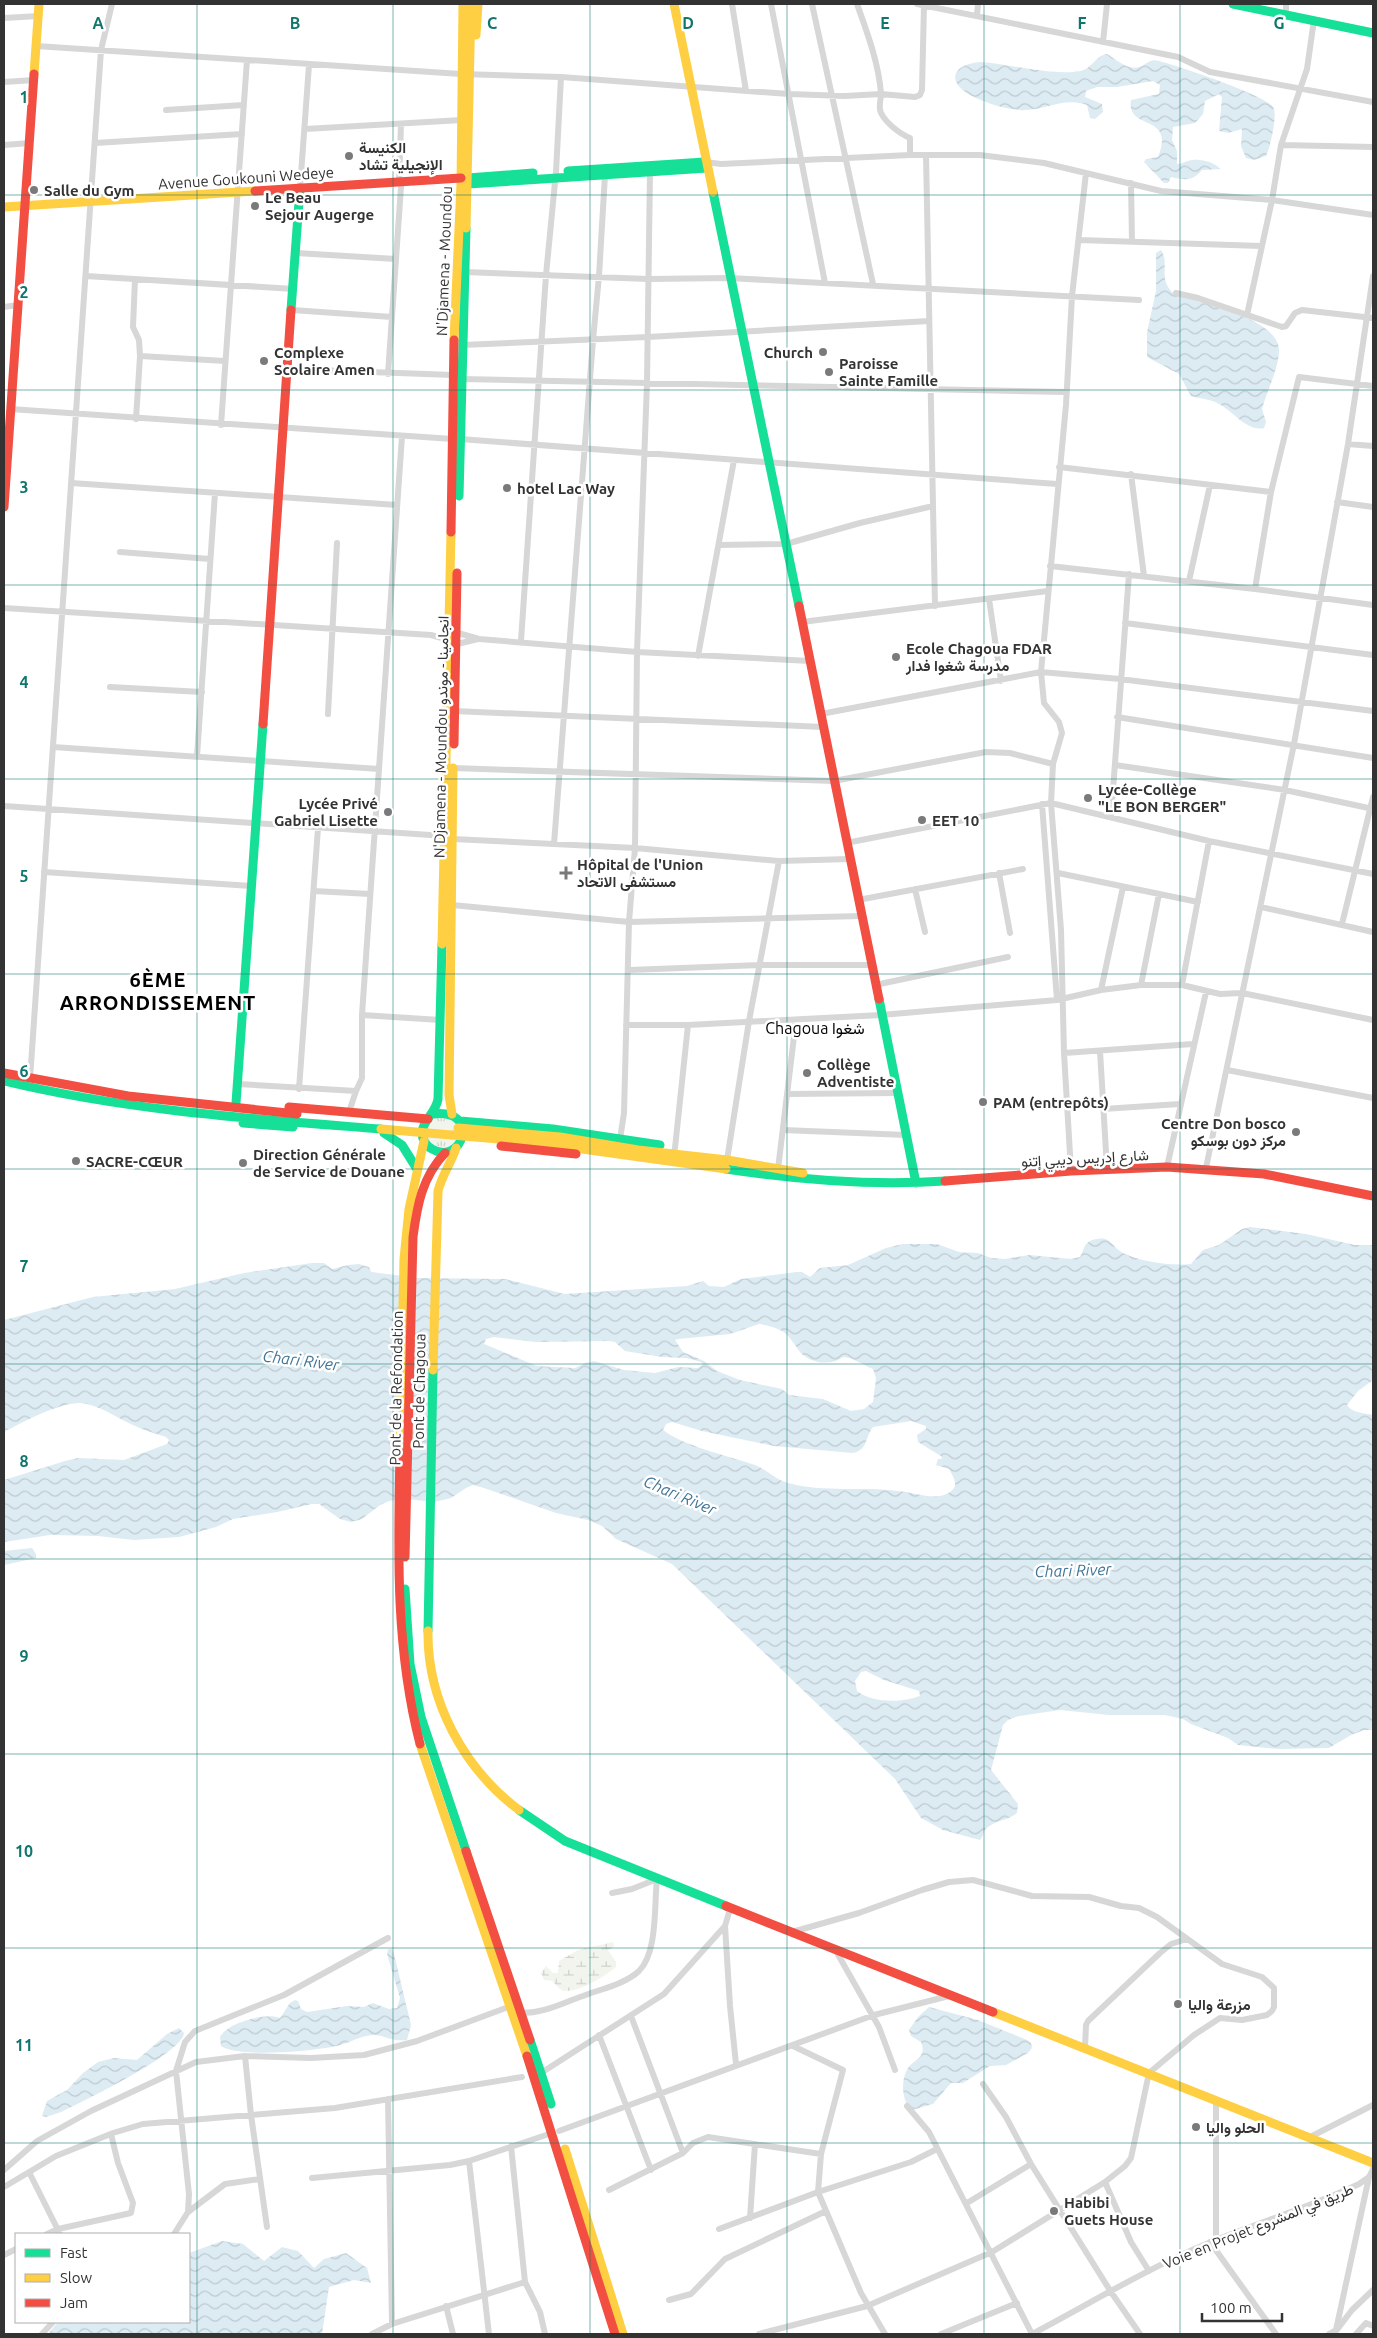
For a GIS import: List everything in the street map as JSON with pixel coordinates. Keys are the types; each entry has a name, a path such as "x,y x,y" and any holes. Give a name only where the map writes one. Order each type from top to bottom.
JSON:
{"main road":[{"path":"4,506 10,409 7,392 18,305 27,208 40,4"},
{"path":"457,4 458,46 461,63"},
{"path":"463,4 466,28"},
{"path":"466,28 471,4"},
{"path":"470,58 476,34 478,4"},
{"path":"674,4 916,1182"},
{"path":"1234,4 1286,8 1373,25"},
{"path":"1274,4 1314,20 1373,33"},
{"name":"N'Djamena - Moundou","path":"457,377 466,74 461,63 466,28"},
{"name":"N'Djamena - Moundou","path":"462,359 465,272 462,120 466,74 470,58 466,28"},
{"path":"555,175 706,165"},
{"path":"555,175 605,175 706,165"},
{"name":"Avenue Goukouni Wedeye","path":"4,211 238,194 555,175"},
{"path":"236,1103 300,190"},
{"name":"Avenue Goukouni Wedeye","path":"4,207 27,208"},
{"name":"N'Djamena - Moundou انجامينا - موندو","path":"452,1114 449,1095 452,905 449,838 457,377 462,359"},
{"name":"N'Djamena - Moundou انجامينا - موندو","path":"430,1116 438,1094 453,768 453,642"},
{"path":"4,1073 128,1096 264,1115 638,1153"},
{"path":"4,1081 53,1093 193,1116 261,1125 404,1134 424,1140 432,1150 445,1153"},
{"path":"183,1103 199,1101 430,1116 446,1112 452,1114 460,1121 464,1132 458,1146"},
{"path":"173,1112 264,1115"},
{"path":"408,1259 409,1209 424,1140 423,1128 430,1116"},
{"path":"460,1121 553,1129 676,1148 716,1159"},
{"path":"384,1133 406,1151 417,1169"},
{"path":"408,1259 421,1192 429,1172 445,1153 458,1146 477,1143 662,1166 715,1169"},
{"name":"Pont de Chagoua","path":"458,1146 439,1184 435,1261 428,1608 430,1667 445,1714 458,1741 477,1771 494,1791 539,1826 565,1841 948,1996 1149,2073 1373,2163"},
{"name":"شارع إدريس ديبي إتنو","path":"638,1153 715,1169 795,1179 865,1183 916,1182 1107,1169 1206,1168 1264,1174 1373,1196"},
{"name":"شارع إدريس ديبي إتنو","path":"638,1153 727,1160 826,1180"},
{"name":"Pont de la Refondation","path":"403,1517 408,1259"},
{"path":"403,1517 398,1611 400,1638 413,1719 437,1795 556,2132 623,2334"},
{"path":"403,1517 405,1611 415,1690 445,1792 541,2073 556,2132 615,2334"}],"street":[{"path":"30,1079 101,50 112,4"},
{"path":"732,4 746,91"},
{"path":"771,4 824,283"},
{"path":"812,4 847,159 872,284"},
{"path":"857,4 873,56 881,94 881,112 902,135 910,138 910,154"},
{"path":"917,4 1178,57 1210,72 1373,102"},
{"path":"978,4 978,15"},
{"path":"1103,42 1107,4"},
{"path":"36,46 309,65 466,74 561,77 789,94 833,96 881,94 916,97 920,95 924,64 924,5"},
{"path":"4,18 39,16"},
{"path":"1246,315 1272,200 1281,145 1299,87 1307,69 1314,20"},
{"path":"221,424 247,60"},
{"path":"300,190 309,65"},
{"path":"521,641 561,77"},
{"path":"4,82 34,80"},
{"path":"166,110 243,105"},
{"path":"305,128 462,120"},
{"path":"388,374 400,184 401,124"},
{"path":"95,143 242,134"},
{"path":"4,145 30,143"},
{"path":"1281,145 1373,147"},
{"path":"706,165 847,159 910,154 980,155 1044,164 1161,191 1272,200 1373,215"},
{"path":"926,154 935,606"},
{"path":"620,1139 625,1096 629,922 635,848 637,652 647,383 650,172"},
{"path":"1071,1171 1064,1053 1064,999 1058,872 1051,803 1053,764 1061,739 1061,726 1044,703 1041,672 1067,392 1072,296 1086,173"},
{"path":"554,844 571,646 592,340 600,276 605,175"},
{"path":"1131,183 1132,241"},
{"path":"1079,240 1261,246"},
{"path":"296,253 396,259"},
{"path":"465,272 648,279 729,278 872,284 1138,300"},
{"path":"86,276 294,289"},
{"path":"1206,1168 1273,853 1294,744 1370,317 1373,276"},
{"path":"135,279 134,328 139,340 140,356 136,418"},
{"path":"1176,293 1198,298 1282,327 1286,326 1298,311 1370,317"},
{"path":"4,307 18,305"},
{"path":"292,310 392,317"},
{"path":"462,345 648,338 929,321"},
{"path":"140,356 225,361"},
{"path":"288,369 539,381 1067,392"},
{"path":"1255,589 1271,492 1299,377 1373,386"},
{"path":"10,409 283,429 534,443 645,454 768,461 1058,484"},
{"path":"349,1112 362,1078 362,1015 402,436"},
{"path":"1348,444 1373,446"},
{"path":"698,656 734,460"},
{"path":"1059,467 1271,492"},
{"path":"1131,474 1144,576"},
{"path":"71,483 397,505"},
{"path":"1189,581 1210,485"},
{"path":"197,756 215,493"},
{"path":"1337,502 1373,507"},
{"path":"719,545 786,544 860,523 933,506"},
{"path":"328,714 337,543"},
{"path":"120,552 210,559"},
{"path":"1050,566 1189,581 1373,605"},
{"path":"1111,817 1129,574"},
{"path":"802,622 1048,591"},
{"path":"989,599 1001,680"},
{"path":"4,608 389,633 431,634 454,631 480,639"},
{"path":"1125,623 1373,655"},
{"path":"431,634 453,642 480,639 521,641 637,652 810,662"},
{"path":"821,714 1041,672 1302,701 1373,711"},
{"path":"110,687 202,692"},
{"path":"454,711 824,727"},
{"path":"1117,717 1373,758"},
{"path":"53,747 379,769"},
{"path":"453,768 560,770 834,781 986,752 1010,753 1053,764"},
{"path":"1115,765 1285,790 1372,809"},
{"path":"1342,924 1372,809 1373,797"},
{"path":"846,843 1051,803 1209,841 1373,874"},
{"path":"1042,804 1057,1000"},
{"path":"4,806 375,831 449,838 635,848 779,860 850,860"},
{"path":"299,1089 318,828"},
{"path":"1182,985 1209,841"},
{"path":"727,1160 749,1021 779,860"},
{"path":"858,900 1024,869"},
{"path":"44,872 251,886"},
{"path":"1058,872 1198,902"},
{"path":"999,873 1010,934"},
{"path":"1101,990 1123,887"},
{"path":"915,889 925,932"},
{"path":"314,891 370,894"},
{"path":"1142,986 1159,894"},
{"path":"452,905 629,922 861,916"},
{"path":"1261,907 1373,932"},
{"path":"1052,930 1061,930"},
{"path":"875,985 1008,957"},
{"path":"628,970 760,965 871,965"},
{"path":"626,1025 688,1025 881,1015 1057,1000 1101,990 1182,985 1206,992 1230,995 1242,994 1373,1020"},
{"path":"1167,1167 1206,992"},
{"path":"362,1015 440,1020"},
{"path":"778,1169 796,1020"},
{"path":"676,1148 688,1025"},
{"path":"1064,1053 1193,1044"},
{"path":"1100,1051 1107,1169"},
{"path":"1227,1070 1373,1098"},
{"path":"237,1084 356,1091"},
{"path":"788,1094 897,1094"},
{"path":"1103,1109 1180,1104"},
{"path":"783,1130 906,1135"},
{"path":"522,2013 540,2012 553,2008 614,1985 638,1972 644,1964 652,1940 657,1879 632,1889 612,1893"},
{"path":"758,2334 867,2306 992,2252 1061,2211 1105,2182 1125,2166 1131,2158 1149,2073 1194,2036 1220,2018 1242,2020 1267,2015 1274,2007 1274,1988 1269,1981 1250,1972 1222,1964 1157,1917 1139,1908 1121,1906 1089,1897 1032,1896 973,1880 949,1882 859,1913 791,1932"},
{"path":"730,1908 725,1926 736,2064"},
{"path":"541,2073 598,2035 631,2016 673,1986 725,1926"},
{"path":"188,2212 189,2194 176,2070 184,2042 195,2031 284,1995 388,1938"},
{"path":"1085,2048 1086,2025 1088,2021 1160,1952 1171,1944 1187,1939"},
{"path":"836,1950 874,2015 894,2070"},
{"path":"312,2178 388,2172 469,2161 556,2132 736,2064 792,2046 874,2015 948,1996"},
{"path":"4,2170 37,2141 91,2111 196,2062 245,2056 311,2058 364,2055 418,2041 511,2006"},
{"path":"631,2016 659,2094 684,2153"},
{"path":"598,2035 651,2170"},
{"path":"792,2046 843,2070 821,2154 818,2192 867,2306 885,2334"},
{"path":"245,2056 251,2115 267,2227"},
{"path":"4,2188 56,2156 111,2134 143,2124 335,2108 522,2077"},
{"path":"983,2084 1006,2117 1031,2164 1111,2292 1140,2334"},
{"path":"388,2099 392,2324"},
{"path":"1216,2100 1213,2241 1276,2334"},
{"path":"907,2106 929,2132 992,2252 1032,2334"},
{"path":"1310,2138 1373,2106"},
{"path":"29,2172 59,2232 131,2213 134,2209 111,2134"},
{"path":"610,2190 684,2153 693,2143 708,2137 821,2154"},
{"path":"750,2218 754,2144"},
{"path":"511,2146 524,2282 540,2312 545,2334"},
{"path":"719,2228 818,2192 911,2162 937,2149"},
{"path":"469,2161 489,2334"},
{"path":"967,2203 1031,2164"},
{"name":"Voie en Projet طريق في المشروع","path":"1032,2334 1148,2271 1213,2241 1339,2193 1369,2177 1373,2169"},
{"path":"1336,2332 1369,2177"},
{"path":"175,2233 188,2212 225,2184 260,2180"},
{"path":"1105,2182 1131,2242 1148,2271"},
{"path":"669,2300 691,2294 725,2259 826,2212"},
{"path":"372,2334 380,2332 392,2324 524,2282"},
{"path":"1330,2334 1336,2332 1352,2310 1373,2290"},
{"path":"941,2334 1017,2303"},
{"path":"446,2306 453,2334"},
{"path":"42,2334 52,2323"},
{"path":"1356,2334 1366,2323 1373,2326"}],"green space":[{"path":"442,1116 448,1117 453,1121 457,1126 457,1138 453,1143 448,1147 442,1148 436,1147 431,1143 427,1138 426,1132 427,1126 431,1121 436,1117"},
{"path":"613,1942 614,1947 608,1950 616,1962 616,1967 592,1983 578,1989 565,1991 552,1981 544,1980 541,1973 546,1966 553,1973 558,1973 559,1961 578,1950"}],"water":[{"path":"1107,54 1132,68 1142,66 1154,60 1169,64 1220,81 1267,102 1273,107 1275,117 1266,156 1254,160 1246,158 1241,146 1242,129 1228,133 1219,131 1222,97 1219,94 1205,101 1203,114 1195,123 1173,127 1172,140 1177,151 1177,164 1191,160 1200,160 1212,163 1220,169 1202,170 1195,177 1188,179 1171,177 1168,183 1164,183 1144,162 1146,159 1158,157 1162,143 1161,134 1156,128 1136,116 1131,110 1131,100 1159,94 1160,85 1153,81 1117,87 1097,87 1086,91 1085,97 1102,104 1103,112 1095,119 1090,118 1087,105 1078,103 1061,103 1028,110 996,105 965,92 959,86 955,76 962,67 980,62 1044,71 1081,71"},
{"path":"1161,250 1165,260 1166,282 1172,292 1252,320 1266,329 1276,339 1279,351 1262,409 1266,422 1264,428 1252,427 1246,424 1216,402 1191,396 1179,374 1147,357 1147,332 1156,291 1156,253"},
{"name":"Chari River","path":"1250,1227 1306,1234 1355,1245 1373,1245 1373,1380 1358,1391 1347,1405 1355,1411 1373,1415 1373,1730 1364,1730 1351,1735 1329,1748 1278,1749 1238,1745 1228,1738 1183,1719 1165,1715 1109,1715 1060,1710 1019,1716 1008,1720 1003,1725 991,1770 1018,1804 1017,1813 988,1827 980,1840 943,1830 921,1818 895,1779 672,1564 616,1539 602,1526 588,1520 556,1513 484,1488 473,1485 451,1498 434,1502 407,1499 389,1501 380,1505 362,1519 351,1522 340,1519 319,1504 312,1504 233,1519 216,1527 179,1537 134,1540 98,1536 50,1535 4,1542 4,1480 78,1458 124,1460 167,1444 169,1440 166,1437 137,1427 100,1409 80,1403 51,1410 4,1432 4,1320 93,1297 175,1289 244,1273 312,1263 324,1263 332,1269 359,1264 369,1267 371,1272 419,1278 505,1279 565,1294 687,1286 703,1281 709,1286 724,1287 741,1279 797,1272 802,1272 810,1277 820,1268 848,1265 886,1248 903,1244 937,1244 959,1252 978,1253 991,1258 1005,1259 1029,1255 1071,1259 1080,1257 1085,1246 1090,1241 1103,1239 1110,1242 1121,1252 1139,1259 1165,1264 1191,1264 1203,1250 1219,1245 1242,1229","holes":["759,1324 765,1325 777,1328 785,1333 800,1352 815,1361 827,1363 843,1357 850,1358 873,1369 876,1378 873,1402 864,1409 851,1411 823,1399 789,1395 782,1389 740,1380 717,1371 704,1361 683,1352 675,1340 730,1334","494,1337 536,1342 609,1341 615,1342 625,1351 662,1357 687,1358 703,1364 698,1368 678,1367 655,1373 624,1370 594,1361 575,1368 537,1366 484,1344 486,1339","911,1421 926,1426 926,1429 917,1435 918,1442 941,1456 942,1459 938,1459 936,1465 949,1469 955,1481 955,1487 944,1495 925,1496 884,1490 829,1489 802,1486 784,1482 755,1465 682,1441 663,1430 666,1424 672,1422 702,1431 774,1446 853,1453 864,1446 873,1427","866,1671 884,1680 919,1691 920,1696 905,1700 887,1701 863,1695 857,1691 855,1681 861,1672"]},
{"path":"32,1548 36,1558 4,1565 4,1551"},
{"path":"388,1949 392,1949 394,1954 411,2025 407,2040 368,2035 341,2045 326,2048 259,2053 230,2050 221,2046 220,2037 230,2027 247,2020 266,2016 280,2018 290,2003 295,2000 298,2001 301,2009 307,2012 347,2006 364,2007 373,2003 389,2009 397,2008 400,1998 387,1954"},
{"path":"929,2007 978,2020 1027,2040 1031,2043 1032,2048 1028,2053 1006,2065 990,2066 963,2083 951,2083 933,2104 912,2110 904,2097 903,2081 908,2068 921,2056 923,2048 921,2042 911,2036 909,2030 918,2017"},
{"path":"179,2028 184,2033 179,2042 150,2064 109,2088 61,2112 46,2117 42,2116 47,2101 67,2090 83,2073 98,2062 114,2058 137,2060 167,2034"},
{"path":"222,2241 243,2244 264,2261 282,2247 298,2251 314,2268 324,2259 346,2253 367,2268 371,2283 354,2280 329,2287 322,2334 48,2334 57,2323 190,2323 190,2253"}],"traffic: fast":[{"path":"1233,4 1373,33"},
{"path":"568,171 705,162"},
{"path":"468,184 707,168"},
{"path":"468,178 533,173"},
{"path":"291,310 300,188"},
{"path":"713,192 799,606"},
{"path":"459,496 466,228"},
{"path":"236,1103 263,724"},
{"path":"433,1114 448,1115 458,1119 462,1127 462,1136 452,1150 443,1152 432,1149 425,1142 422,1133 424,1125 435,1109 438,1099 442,944"},
{"path":"879,999 916,1183"},
{"path":"4,1081 97,1100 144,1107 381,1129"},
{"path":"460,1121 553,1129 660,1145"},
{"path":"243,1123 293,1127"},
{"path":"384,1133 402,1145 417,1169"},
{"path":"726,1169 835,1181 890,1183 945,1181"},
{"path":"428,1631 433,1370"},
{"path":"405,1589 410,1664 421,1717 466,1851"},
{"path":"519,1810 565,1841 726,1906"},
{"path":"530,2040 551,2104"}],"traffic: slow":[{"path":"34,74 39,4"},
{"path":"454,340 461,184 463,4"},
{"path":"466,228 471,4"},
{"path":"476,35 478,4"},
{"path":"674,4 713,192"},
{"path":"4,207 255,191"},
{"path":"442,944 451,532"},
{"path":"452,1114 449,1095 453,768"},
{"path":"458,1128 560,1137 638,1150 727,1160 803,1173"},
{"path":"381,1129 532,1142 726,1169"},
{"path":"400,1452 404,1259 409,1209 424,1141"},
{"path":"433,1370 438,1191 456,1148"},
{"path":"428,1631 429,1657 434,1682 452,1731 465,1753 481,1774 519,1810"},
{"path":"420,1744 527,2056"},
{"path":"993,2012 1373,2163"},
{"path":"565,2149 623,2334"}],"traffic: jam":[{"path":"4,507 34,74"},
{"path":"255,191 461,178"},
{"path":"263,724 291,310"},
{"path":"451,532 454,340"},
{"path":"454,744 457,573"},
{"path":"799,606 879,999"},
{"path":"4,1073 128,1096 297,1114"},
{"path":"289,1107 428,1119"},
{"path":"501,1146 576,1154"},
{"path":"405,1557 413,1237 416,1214 422,1192 431,1172 445,1153"},
{"path":"945,1181 1071,1171 1167,1167 1264,1174 1373,1196"},
{"path":"400,1452 399,1562 402,1635 412,1708 420,1744"},
{"path":"466,1851 530,2040"},
{"path":"726,1906 993,2012"},
{"path":"527,2056 615,2334"}],"place":[{"name":"الكنيسة الإنجيلية تشاد","path":"349,156"},
{"name":"Salle du Gym","path":"34,190"},
{"name":"Le Beau Sejour Augerge","path":"255,206"},
{"name":"Church","path":"823,352"},
{"name":"Complexe Scolaire Amen","path":"264,361"},
{"name":"Paroisse Sainte Famille","path":"829,372"},
{"name":"hotel Lac Way","path":"507,488"},
{"name":"Ecole Chagoua FDAR مدرسة شغوا فدار","path":"896,657"},
{"name":"Lycée-Collège \"LE BON BERGER\"","path":"1088,798"},
{"name":"Lycée Privé Gabriel Lisette","path":"388,812"},
{"name":"EET 10","path":"922,820"},
{"name":"Hôpital de l'Union مستشفى الاتحاد","path":"566,873"},
{"name":"Collège Adventiste","path":"807,1073"},
{"name":"PAM (entrepôts)","path":"983,1102"},
{"name":"Centre Don bosco مركز دون بوسكو","path":"1296,1132"},
{"name":"SACRE-CŒUR","path":"76,1161"},
{"name":"Direction Générale de Service de Douane","path":"243,1163"},
{"name":"مزرعة واليا","path":"1178,2004"},
{"name":"الحلو واليا","path":"1196,2127"},
{"name":"Habibi Guets House","path":"1054,2211"}],"district":[{"name":"6ÈME ARRONDISSEMENT","path":"158,990"},
{"name":"Chagoua شغوا","path":"815,1028"}]}
